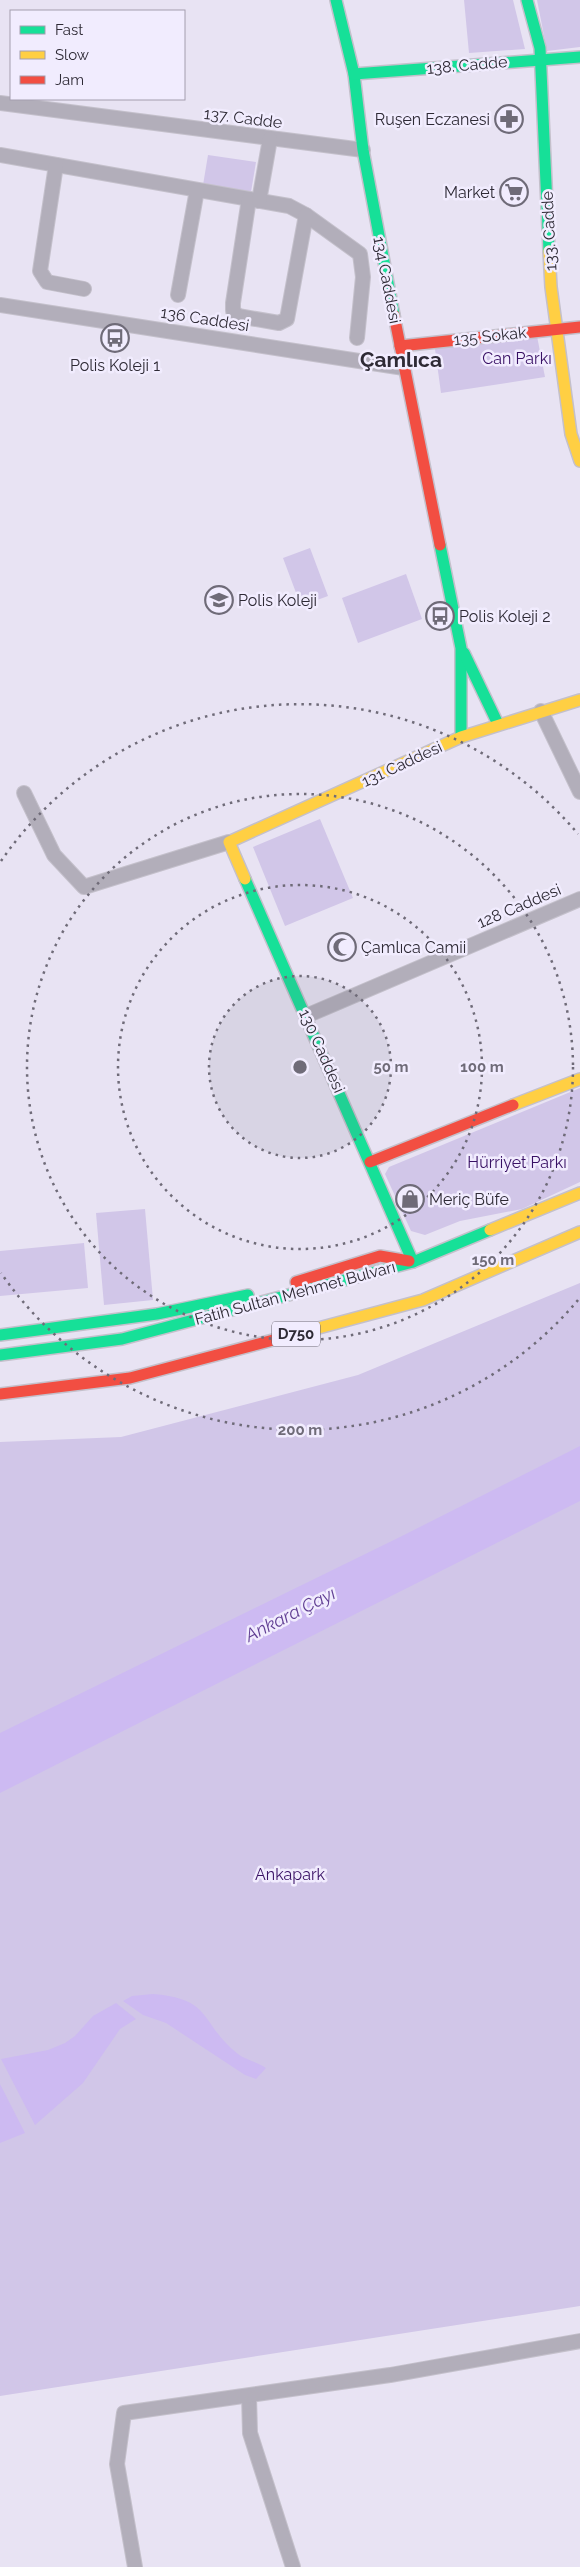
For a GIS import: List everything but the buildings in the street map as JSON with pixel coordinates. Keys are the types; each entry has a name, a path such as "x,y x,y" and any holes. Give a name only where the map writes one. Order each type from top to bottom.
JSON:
{"main road":[{"name":"134 Caddesi","path":"336,0 354,74 363,150 404,368 461,648 462,737"},
{"name":"133. Cadde","path":"527,0 540,48 551,287 571,434 580,461"},
{"name":"138. Cadde","path":"354,74 580,56"},
{"name":"135 Sokak","path":"400,346 580,327"},
{"name":"134 Caddesi","path":"461,648 498,724"},
{"name":"131 Caddesi","path":"229,842 462,737 498,724 580,700"},
{"name":"130 Caddesi","path":"229,842 413,1262"},
{"path":"370,1162 580,1079"},
{"name":"Fatih Sultan Mehmet Bulvarı","path":"0,1355 122,1339 413,1262 580,1193"},
{"name":"D750","path":"0,1394 130,1378 423,1300 580,1232"},
{"path":"0,1335 157,1314 270,1290 380,1256 413,1262"}],"street":[{"name":"137. Cadde","path":"0,103 363,150"},
{"path":"270,139 254,200 233,303 233,311 238,316 279,323 288,319 306,215"},
{"path":"0,155 289,206 306,215 360,254 363,277 357,338"},
{"path":"56,165 40,271 47,282 84,289"},
{"path":"178,295 197,190"},
{"name":"136 Caddesi","path":"0,305 404,368"},
{"path":"541,711 580,792"},
{"path":"24,793 54,854 84,887 229,842"},
{"name":"128 Caddesi","path":"306,1016 580,899"},
{"path":"135,2567 117,2464 124,2413 390,2375 580,2341"},
{"path":"249,2396 250,2433 293,2567"}],"green space":[{"path":"464,0 513,0 525,49 469,53"},
{"path":"537,0 580,0 580,47 547,51"},
{"path":"208,155 256,162 251,192 203,185"},
{"name":"Can Parkı","path":"536,331 545,377 441,393 435,349"},
{"path":"310,548 328,596 301,606 283,558"},
{"path":"406,574 422,619 358,643 342,598"},
{"path":"320,819 353,898 285,926 253,847"},
{"name":"Hürriyet Parkı","path":"580,1088 580,1182 522,1209 460,1221 425,1235 411,1231 385,1174 389,1167"},
{"path":"145,1209 153,1300 104,1305 96,1213"},
{"path":"84,1243 88,1288 0,1296 0,1251"},
{"name":"Ankapark","path":"580,1283 580,2306 0,2396 0,1442 121,1437 358,1375"}],"water":[{"name":"Ankara Çayı","path":"580,1446 580,1501 0,1793 0,1733 402,1536"},
{"path":"153,1994 187,2001 204,2014 226,2043 238,2054 266,2068 256,2079 245,2075 166,2023 143,2015 123,2001 132,1996"},
{"path":"116,2003 136,2019 120,2029 83,2083 35,2125 1,2059 48,2050 65,2043 75,2036 93,2016"},
{"path":"0,2084 25,2133 0,2143"}],"traffic: fast":[{"path":"336,0 354,74 363,150 394,315"},
{"path":"527,0 540,48 549,251"},
{"path":"354,74 580,57"},
{"path":"440,545 461,648 461,737"},
{"path":"464,653 498,724"},
{"path":"245,879 413,1262"},
{"path":"0,1355 122,1339 413,1262 490,1230"},
{"path":"0,1335 157,1314 248,1295"}],"traffic: slow":[{"path":"549,251 551,287 571,434 580,461"},
{"path":"245,879 229,842 461,737 580,700"},
{"path":"513,1105 580,1079"},
{"path":"490,1230 580,1193"},
{"path":"311,1330 423,1300 580,1232"}],"traffic: jam":[{"path":"394,315 440,545"},
{"path":"400,346 580,327"},
{"path":"370,1162 513,1105"},
{"path":"296,1282 380,1256 409,1261"},
{"path":"0,1394 130,1378 311,1330"}],"place":[{"name":"Ruşen Eczanesi","path":"509,119"},
{"name":"Market","path":"514,192"},
{"name":"Polis Koleji 1","path":"115,338"},
{"name":"Polis Koleji","path":"219,600"},
{"name":"Polis Koleji 2","path":"440,616"},
{"name":"Çamlıca Camii","path":"342,947"},
{"name":"Meriç Büfe","path":"410,1199"}],"district":[{"name":"Çamlıca","path":"401,359"}]}
